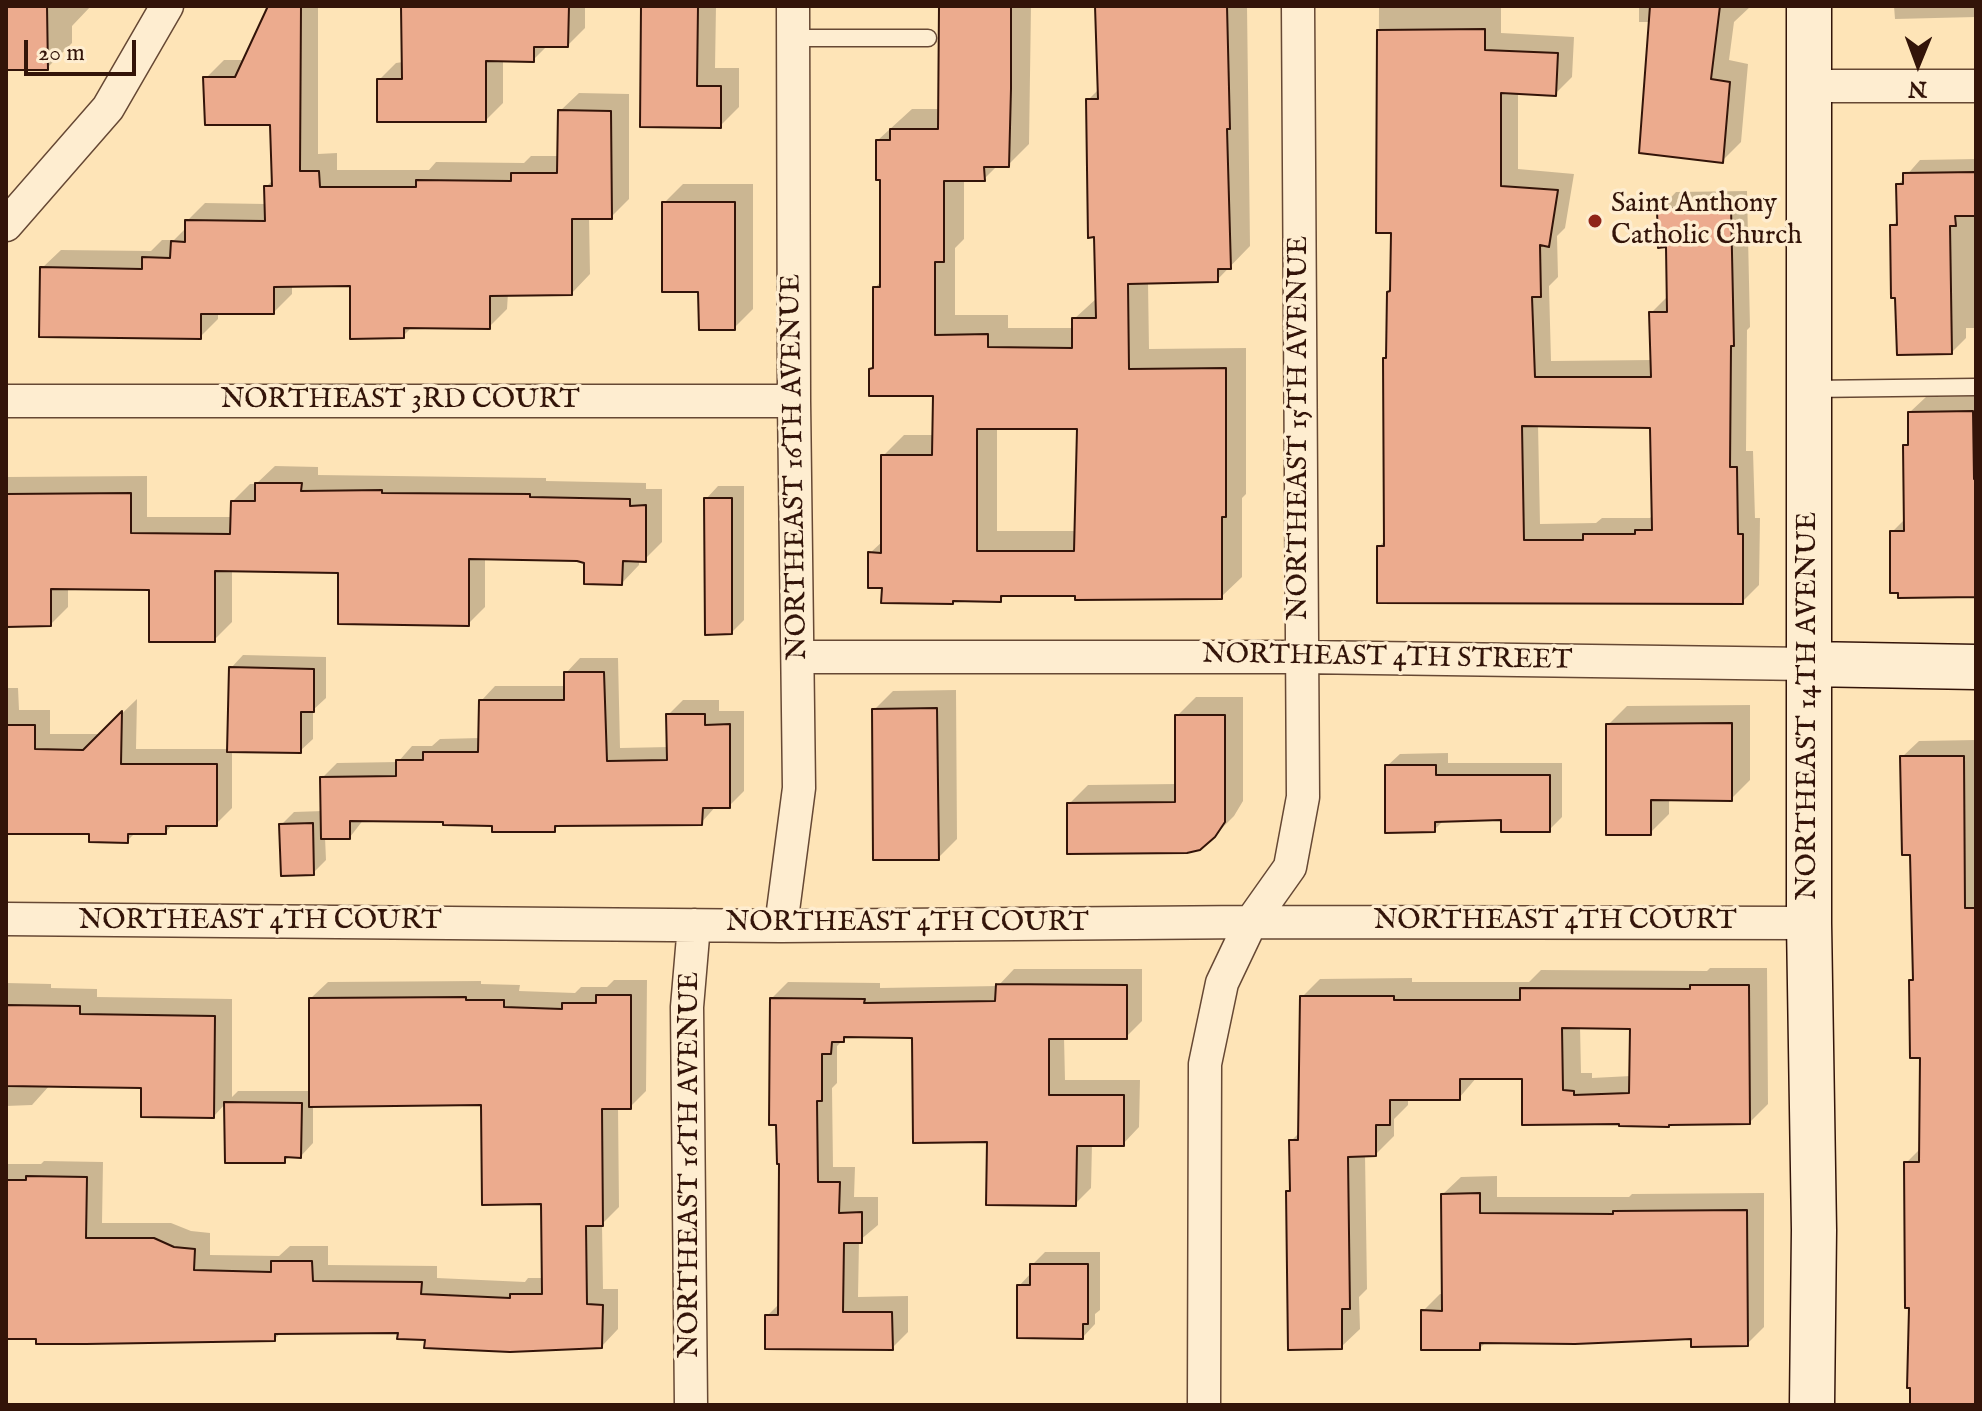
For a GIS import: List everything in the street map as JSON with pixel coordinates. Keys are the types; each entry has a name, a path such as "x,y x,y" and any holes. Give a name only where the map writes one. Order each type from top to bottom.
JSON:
{"street":[{"path":"6,225 108,108 167,6"},
{"name":"NORTHEAST 15TH AVENUE","path":"1204,1405 1205,1064 1222,983 1251,922 1290,867 1303,797 1298,6"},
{"name":"NORTHEAST 14TH AVENUE","path":"1809,6 1808,664 1814,1230 1812,1405"},
{"name":"NORTHEAST 16TH AVENUE","path":"781,926 799,788 793,22"},
{"path":"1809,86 1976,86"},
{"name":"NORTHEAST 3RD COURT","path":"6,401 794,401"},
{"name":"NORTHEAST 4TH STREET","path":"799,657 1301,657 1976,667"},
{"name":"NORTHEAST 4TH COURT","path":"6,919 781,926 1251,922 1809,923"},
{"name":"NORTHEAST 16TH AVENUE","path":"691,1405 687,1007 694,925"}],"lane":[{"path":"793,22 928,38"},
{"path":"1809,389 1976,387"}],"building":[{"path":"6,6 47,6 48,70 6,70"},
{"path":"268,6 301,6 300,171 319,171 320,187 416,187 416,180 511,181 511,173 557,173 558,110 611,111 612,219 572,219 572,295 490,296 490,329 404,328 404,338 350,339 350,286 274,287 274,314 201,314 201,339 39,337 40,267 142,269 142,257 170,258 171,241 185,242 185,220 265,221 264,186 272,186 270,125 205,125 203,77 235,77"},
{"path":"401,6 569,6 568,47 534,47 534,62 486,61 486,122 377,122 377,79 402,79"},
{"path":"641,6 698,6 697,86 721,86 721,128 640,127"},
{"path":"939,6 1011,6 1009,167 984,167 985,181 944,181 944,262 935,262 935,335 988,334 988,347 1072,348 1072,318 1096,318 1094,237 1088,238 1086,99 1098,99 1095,6 1227,6 1231,269 1218,269 1218,282 1128,284 1129,369 1226,368 1226,517 1222,517 1222,599 1075,600 1075,596 1001,596 1001,602 881,603 882,588 868,588 868,552 881,553 881,455 932,455 933,396 869,396 869,369 873,368 873,287 880,287 880,180 876,180 876,140 890,140 890,129 938,129","holes":["977,429 1077,429 1074,551 977,551"]},
{"path":"1650,6 1720,6 1711,79 1730,82 1723,163 1639,153"},
{"path":"1485,29 1485,50 1558,53 1556,96 1501,93 1501,186 1558,190 1549,247 1540,245 1541,297 1532,297 1535,377 1651,377 1649,312 1667,312 1666,247 1658,248 1657,209 1731,207 1734,346 1731,346 1730,467 1737,467 1738,534 1743,534 1743,604 1377,603 1377,546 1384,546 1383,358 1386,358 1391,233 1376,233 1377,30","holes":["1522,426 1650,428 1652,530 1635,530 1635,534 1583,534 1583,540 1524,540"]},
{"path":"1976,172 1976,216 1955,216 1956,226 1950,226 1952,354 1897,355 1895,298 1891,298 1890,225 1897,225 1896,184 1903,184 1903,173"},
{"path":"662,202 735,202 735,330 699,330 698,292 662,292"},
{"path":"1973,411 1976,597 1898,598 1898,593 1890,593 1890,531 1904,531 1903,445 1908,445 1908,412"},
{"path":"255,483 302,483 301,491 382,490 382,493 530,494 530,497 630,499 630,506 646,505 646,562 623,561 622,585 584,584 584,563 577,561 469,559 469,626 338,624 338,573 215,571 215,642 149,642 149,590 51,589 51,626 6,627 6,494 131,493 131,533 230,534 231,501 255,501"},
{"path":"704,498 732,498 732,634 705,635"},
{"path":"229,667 314,669 314,712 301,712 301,753 227,752"},
{"path":"564,672 604,672 607,761 667,760 666,714 705,714 705,725 730,724 730,808 703,808 702,825 555,826 555,832 492,832 492,826 443,825 443,822 350,821 350,839 321,839 320,777 396,776 396,760 423,760 423,752 478,752 479,700 564,700"},
{"path":"937,708 939,860 873,860 872,709"},
{"path":"122,711 121,764 217,764 217,826 166,826 166,834 128,834 128,843 89,842 89,834 6,834 6,725 35,725 35,749 83,750"},
{"path":"1175,715 1225,715 1225,822 1215,837 1200,850 1187,853 1067,854 1067,803 1175,802"},
{"path":"1732,723 1732,801 1651,800 1651,835 1606,835 1606,724"},
{"path":"1900,756 1964,756 1965,908 1976,908 1976,1405 1910,1405 1910,1388 1907,1388 1909,1308 1905,1308 1904,1162 1919,1162 1920,1058 1910,1058 1909,980 1913,980 1910,855 1902,855"},
{"path":"1385,765 1436,765 1436,775 1550,775 1550,832 1501,832 1501,820 1435,822 1435,832 1385,833"},
{"path":"313,823 314,875 281,876 279,824"},
{"path":"996,984 1127,985 1127,1039 1049,1039 1049,1095 1124,1095 1124,1146 1077,1146 1076,1206 986,1205 987,1142 913,1143 912,1038 844,1037 844,1042 832,1042 831,1054 822,1054 822,1101 817,1101 818,1182 840,1182 839,1213 862,1212 862,1243 844,1243 843,1312 892,1312 893,1350 765,1349 765,1315 778,1315 779,1164 776,1125 769,1125 770,998 865,999 864,1003 995,1001"},
{"path":"1690,985 1749,985 1750,1124 1669,1127 1522,1125 1522,1079 1460,1079 1460,1100 1390,1100 1390,1125 1376,1125 1376,1156 1348,1157 1350,1309 1342,1309 1342,1349 1288,1350 1286,1191 1290,1191 1289,1140 1298,1140 1300,996 1520,1000 1520,988 1690,989","holes":["1562,1028 1630,1029 1629,1093 1574,1095 1574,1091 1563,1090"]},
{"path":"596,995 631,995 631,1109 602,1109 603,1226 586,1226 587,1304 603,1305 602,1348 510,1352 424,1348 425,1340 397,1339 398,1333 275,1334 275,1341 86,1344 36,1344 36,1339 7,1339 6,1180 26,1180 26,1176 87,1177 86,1238 154,1238 174,1247 195,1249 194,1270 271,1272 271,1261 312,1261 313,1281 422,1282 421,1294 510,1298 510,1294 542,1294 541,1204 482,1205 481,1105 309,1107 309,998 466,997 466,1000 504,1000 504,1007 562,1009 562,1003 596,1003"},
{"path":"6,1005 80,1006 80,1014 215,1016 214,1118 141,1117 141,1088 6,1086"},
{"path":"224,1102 302,1103 301,1158 285,1157 285,1163 225,1163"},
{"path":"1480,1193 1480,1213 1613,1214 1613,1211 1747,1210 1748,1346 1691,1347 1691,1339 1575,1344 1480,1343 1480,1350 1421,1350 1421,1310 1442,1311 1441,1194"},
{"path":"1030,1264 1088,1264 1088,1324 1083,1324 1083,1339 1017,1338 1017,1285 1030,1285"}],"place":[{"name":"Saint Anthony Catholic Church","path":"1595,221"}]}
